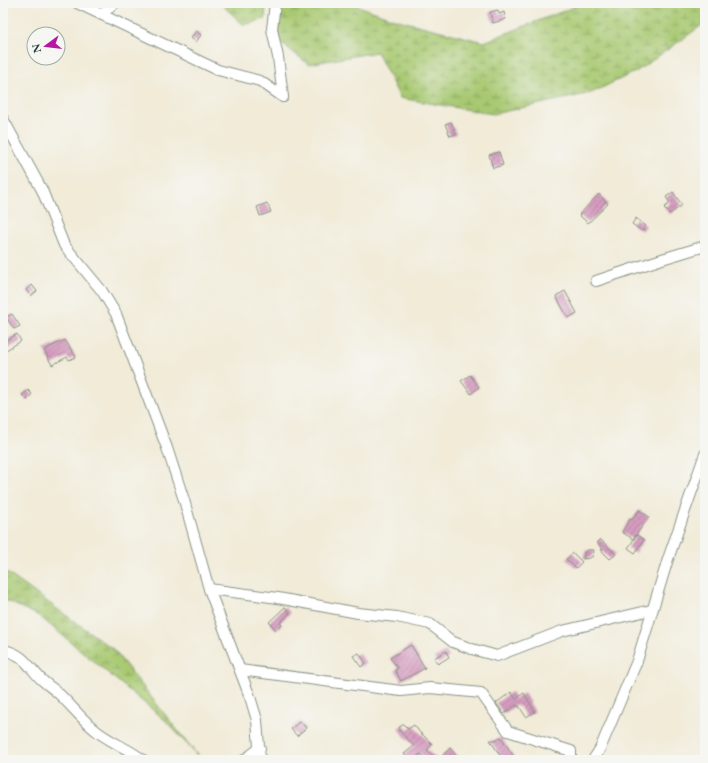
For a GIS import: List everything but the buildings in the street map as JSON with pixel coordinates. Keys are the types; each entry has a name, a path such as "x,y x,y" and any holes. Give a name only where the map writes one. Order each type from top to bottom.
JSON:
{"street":[{"path":"77,3 218,70 260,81 283,97 278,57 272,29 275,3"},
{"path":"102,14 115,3"},
{"path":"3,119 42,190 64,245 102,291 116,314 167,448 184,500 209,589 240,670 257,720 260,760"},
{"path":"596,281 662,258 705,246"},
{"path":"593,760 600,749 637,661 651,610 705,454"},
{"path":"209,589 278,598 358,613 396,617 430,624 453,642 497,656 562,631 651,610"},
{"path":"3,650 10,651 23,658 41,679 56,691 93,728 106,738 134,752 143,760"},
{"path":"240,670 401,691 430,688 481,693 508,731 571,751 571,760"},
{"path":"244,760 260,748"}],"green space":[{"path":"220,3 266,3 265,19 244,25"},
{"path":"279,3 350,3 394,19 484,42 584,3 705,3 705,23 637,71 591,93 493,114 400,98 377,52 308,64 278,40 277,7"},
{"path":"3,570 113,649 198,756 165,720 39,616 3,599"}]}
